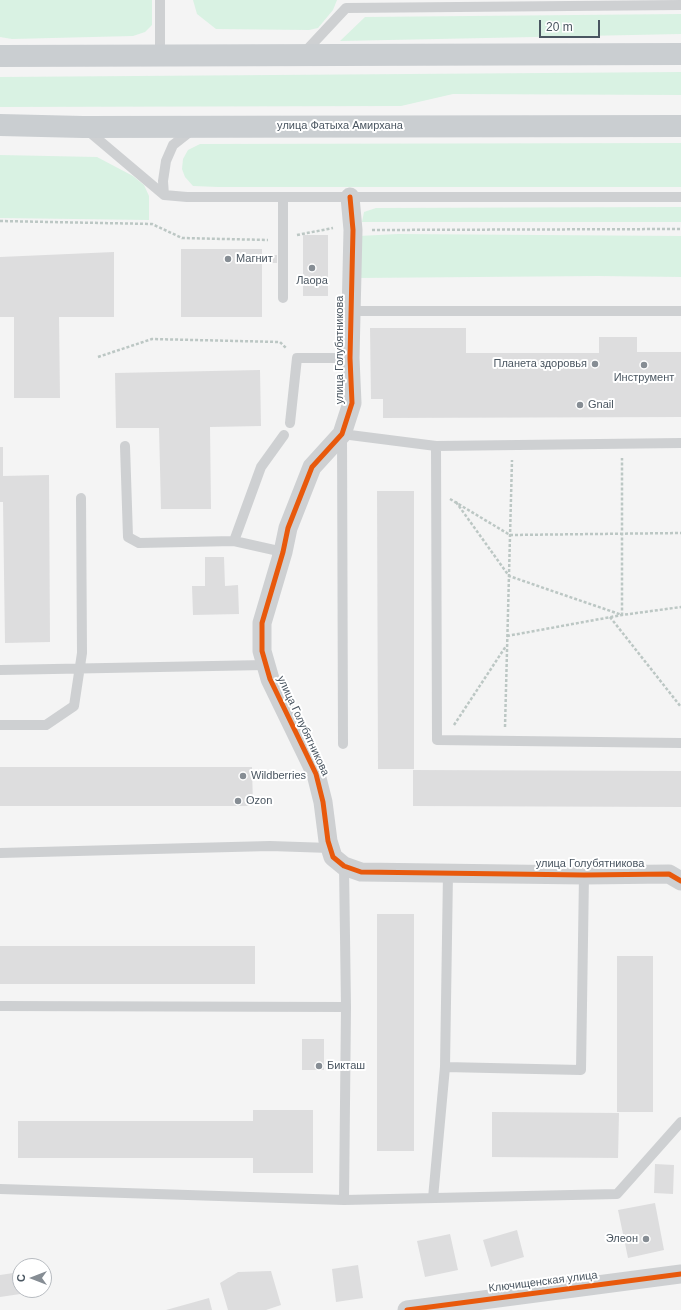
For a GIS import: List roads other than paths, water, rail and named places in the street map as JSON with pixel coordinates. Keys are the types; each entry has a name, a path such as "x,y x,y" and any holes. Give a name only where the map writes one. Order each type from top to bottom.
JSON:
{"main road":[{"path":"0,56 681,54"},
{"name":"улица Фатыха Амирхана","path":"0,125 83,127 681,126"}],"street":[{"name":"улица Голубятникова","path":"350,197 353,230 350,311 352,404 342,434 312,467 288,528 283,552 262,623 262,651 270,679 316,774 323,802 328,841 333,857 344,866 361,872 669,874 681,881"},
{"name":"Ключищенская улица","path":"408,1310 681,1274"}],"lane":[{"path":"160,0 160,55"},
{"path":"302,55 346,4 505,3 681,5"},
{"path":"164,195 163,180 166,160 173,145 197,126"},
{"path":"83,127 164,195 187,197 681,196"},
{"path":"283,298 284,197"},
{"path":"350,311 681,311"},
{"path":"290,423 297,358 350,358"},
{"path":"344,744 342,434 436,446 681,443"},
{"path":"234,541 262,467 284,435"},
{"path":"124,446 128,537 139,543 234,541 283,552"},
{"path":"436,446 437,740 681,743"},
{"path":"0,725 46,725 74,706 82,653 82,498"},
{"path":"0,670 266,665"},
{"path":"0,853 270,846 330,848"},
{"path":"344,866 346,1007 344,1200"},
{"path":"433,1198 445,1067 448,873"},
{"path":"445,1067 581,1070 584,874"},
{"path":"0,1006 346,1007"},
{"path":"0,1189 344,1200 617,1194 681,1122"}],"place":[{"name":"Магнит","path":"228,259"},
{"name":"Лаора","path":"312,268"},
{"name":"Планета здоровья","path":"595,364"},
{"name":"Инструмент","path":"644,365"},
{"name":"Gnail","path":"580,405"},
{"name":"Wildberries","path":"243,776"},
{"name":"Ozon","path":"238,801"},
{"name":"Бикташ","path":"319,1066"},
{"name":"Элеон","path":"646,1239"}]}
